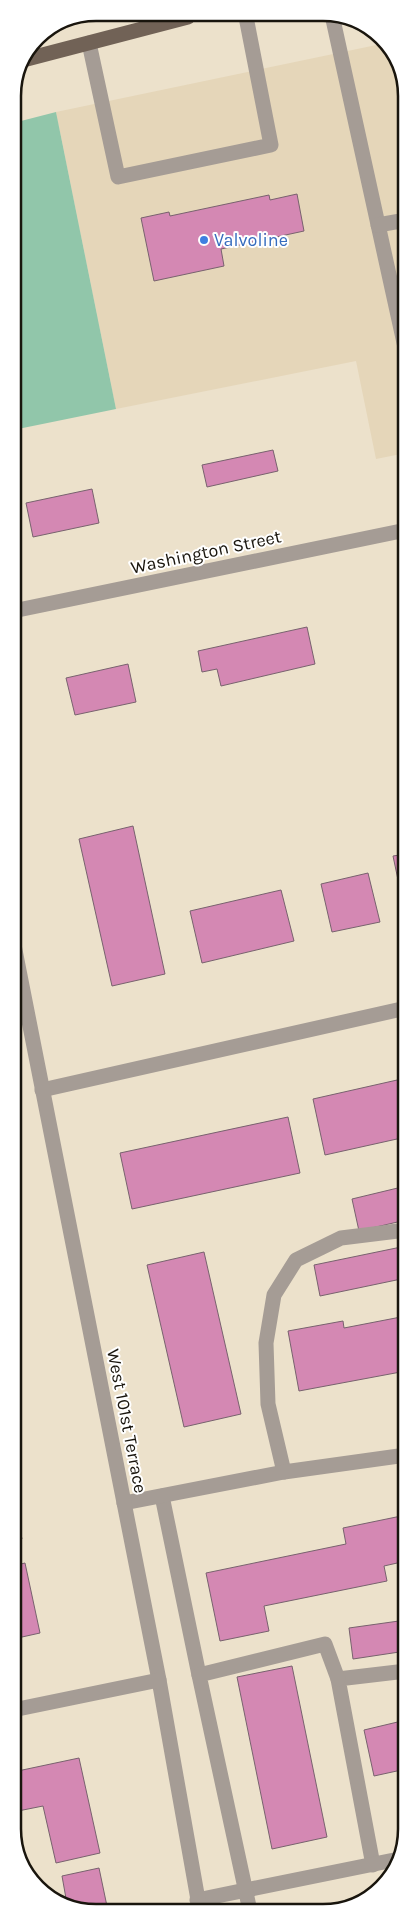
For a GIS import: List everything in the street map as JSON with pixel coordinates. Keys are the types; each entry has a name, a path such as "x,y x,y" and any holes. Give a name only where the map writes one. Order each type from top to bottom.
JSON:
{"main road":[{"path":"33,58 171,21"}],"street":[{"path":"89,43 118,177 271,145 247,21"},
{"path":"333,23 398,316"},
{"path":"378,225 398,221"},
{"name":"Washington Street","path":"21,609 398,532"},
{"name":"West 101st Terrace","path":"21,981 159,1680 198,1904"},
{"path":"42,1090 398,1010"},
{"path":"284,1472 268,1404 266,1343 274,1295 296,1260 341,1238 398,1231"},
{"path":"124,1503 284,1472 398,1456"},
{"path":"162,1496 249,1904"},
{"path":"199,1675 325,1644 338,1679 372,1865"},
{"path":"338,1679 398,1671"},
{"path":"21,1708 159,1680"},
{"path":"204,1904 246,1890 390,1861"}],"shaded area":[{"path":"377,45 390,63 395,77 398,97 398,455 376,459 356,361 116,409 56,112"}],"green space":[{"path":"56,112 116,409 21,428 21,121"}],"building":[{"name":"Valvoline","path":"297,194 304,231 221,249 224,266 154,281 141,218 169,212 170,216 269,195 270,200"},
{"path":"273,450 278,471 207,487 202,465"},
{"path":"92,489 99,523 33,537 26,503"},
{"path":"307,627 315,664 221,686 217,669 202,672 198,651"},
{"path":"128,664 136,702 75,715 66,678"},
{"path":"133,826 165,974 112,986 79,839"},
{"path":"398,855 398,880 393,856"},
{"path":"368,873 380,922 332,932 321,884"},
{"path":"281,890 294,941 202,963 190,911"},
{"path":"398,1080 398,1139 325,1155 313,1099"},
{"path":"288,1117 300,1173 132,1209 120,1153"},
{"path":"398,1188 398,1222 359,1231 352,1199"},
{"path":"398,1248 398,1280 320,1296 314,1265"},
{"path":"204,1252 241,1414 184,1427 147,1265"},
{"path":"398,1318 398,1372 299,1391 288,1331 343,1321 344,1328"},
{"path":"398,1517 398,1563 384,1566 387,1581 264,1606 269,1631 220,1641 206,1573 346,1544 343,1528"},
{"path":"25,1563 40,1633 21,1637 21,1564"},
{"path":"398,1621 398,1652 353,1659 349,1628"},
{"path":"292,1666 327,1837 272,1849 237,1677"},
{"path":"398,1722 398,1771 374,1776 364,1730"},
{"path":"79,1758 100,1853 56,1863 43,1806 21,1810 21,1770"},
{"path":"99,1868 107,1904 82,1902 66,1897 62,1876"}],"place":[{"name":"Valvoline","path":"204,240"}]}
